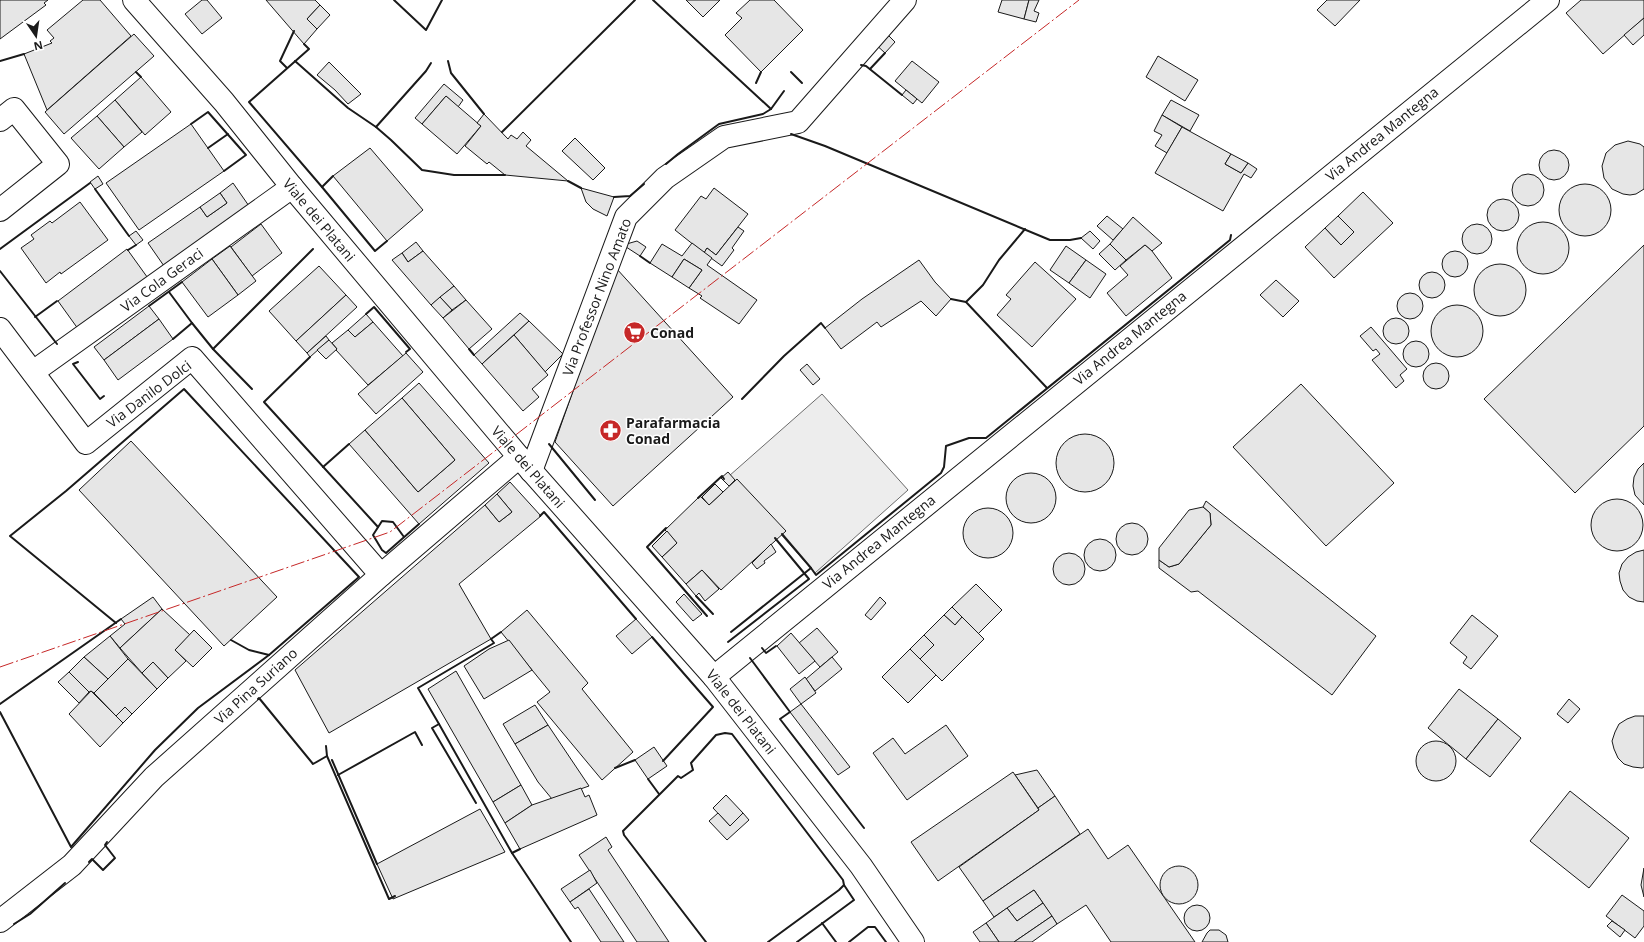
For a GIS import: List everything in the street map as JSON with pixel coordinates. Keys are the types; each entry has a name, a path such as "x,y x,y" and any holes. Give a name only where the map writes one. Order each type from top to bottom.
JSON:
{"street":[{"name":"Viale dei Platani","path":"134,0 224,102 292,187 525,464 714,677 861,866 913,942"},
{"name":"Via Professor Nino Amato","path":"525,464 626,217 665,178 724,137 798,122 905,0"},
{"name":"Via Andrea Mantegna","path":"714,677 1548,0"},
{"path":"0,120 14,109 58,164 0,210"},
{"name":"Via Cola Geraci","path":"33,372 292,187"},
{"name":"Via Danilo Dolci","path":"0,329 86,442 192,358 381,575"},
{"name":"Via Pina Suriano","path":"0,921 72,865 154,777 381,575 525,464"}],"shaded area":[{"path":"822,394 908,490 815,573 729,476"}],"building":[{"path":"0,0 48,0 44,3 46,5 0,39"},
{"path":"83,0 100,0 131,36 47,110 24,54 52,43 50,41 54,38 47,30"},
{"path":"202,0 207,0 222,18 202,34 185,14"},
{"path":"266,0 315,0 320,5 307,19 317,29 304,44"},
{"path":"686,0 720,0 703,17"},
{"path":"750,0 774,0 803,30 761,72 725,35 742,18 736,13"},
{"path":"1002,0 1029,0 1024,19 998,12"},
{"path":"1029,0 1039,0 1034,11 1039,13 1036,22 1024,19"},
{"path":"1327,0 1360,0 1335,26 1317,10"},
{"path":"1581,0 1644,0 1644,18 1603,54 1566,13"},
{"path":"320,5 330,15 317,29 307,19"},
{"path":"1644,18 1644,35 1633,45 1624,35"},
{"path":"883,30 895,42 885,53 872,41"},
{"path":"134,34 154,56 64,134 45,112"},
{"path":"1158,56 1198,80 1185,101 1146,77"},
{"path":"912,61 939,82 922,103 895,81"},
{"path":"329,62 361,94 348,104 335,90 317,75"},
{"path":"141,77 171,112 145,135 115,100"},
{"path":"444,84 463,100 458,107 446,96 422,124 415,118"},
{"path":"906,90 917,99 913,104 902,95"},
{"path":"446,96 481,126 457,154 422,124"},
{"path":"115,100 142,132 124,147 97,116"},
{"path":"1171,100 1199,115 1190,131 1162,115"},
{"path":"484,114 508,139 511,135 517,139 523,132 531,140 526,146 568,181 505,175 489,162 487,164 465,146 481,126 477,123"},
{"path":"1162,115 1182,127 1167,153 1155,146 1162,135 1154,131"},
{"path":"97,116 124,147 99,169 71,138"},
{"path":"191,124 224,171 139,230 106,183"},
{"path":"1182,127 1231,154 1225,164 1241,173 1248,163 1257,169 1251,178 1244,174 1223,211 1155,173"},
{"path":"575,138 605,168 593,180 562,151"},
{"path":"1628,141 1640,144 1644,147 1644,189 1636,194 1630,195 1623,194 1612,189 1604,178 1602,166 1606,153 1615,145"},
{"path":"370,148 423,210 387,241 333,176"},
{"path":"1554,150 1565,154 1569,165 1565,176 1554,180 1543,176 1539,165 1543,154"},
{"path":"1231,154 1248,163 1241,173 1225,164"},
{"path":"1528,174 1539,179 1544,190 1539,201 1528,206 1517,201 1512,190 1517,179"},
{"path":"98,176 103,184 95,189 90,182"},
{"path":"233,183 249,206 164,266 148,243 200,207 207,217 227,203 220,193"},
{"path":"1580,184 1590,184 1604,191 1611,205 1611,215 1604,229 1590,236 1580,236 1570,232 1563,225 1559,215 1559,205 1563,195 1570,188"},
{"path":"581,188 614,197 607,216 593,209 586,202"},
{"path":"714,188 748,214 716,255 707,248 704,253 675,230 701,196 706,199"},
{"path":"1363,192 1393,223 1334,278 1305,247 1325,228 1341,245 1354,232 1338,216"},
{"path":"220,193 227,203 207,217 200,207"},
{"path":"1503,199 1514,204 1519,215 1514,226 1503,231 1492,226 1487,215 1492,204"},
{"path":"80,202 108,240 46,283 21,248 34,239 31,235 50,221 52,223"},
{"path":"1107,216 1123,229 1113,240 1097,226"},
{"path":"1338,216 1354,232 1341,245 1325,228"},
{"path":"1133,217 1162,243 1152,251 1145,245 1126,260 1110,244"},
{"path":"1538,222 1548,222 1562,229 1569,243 1569,253 1562,267 1548,274 1538,274 1528,270 1521,263 1517,253 1517,243 1521,233 1528,226"},
{"path":"261,224 282,253 252,276 231,247"},
{"path":"1477,224 1488,228 1492,239 1488,250 1477,254 1466,250 1462,239 1466,228"},
{"path":"738,227 744,231 732,248 734,250 722,266 704,253 707,248 716,255"},
{"path":"136,231 143,240 136,245 129,236"},
{"path":"1090,231 1100,241 1093,249 1081,238"},
{"path":"637,241 646,247 640,256 623,245"},
{"path":"416,242 423,251 408,262 402,253"},
{"path":"692,243 712,258 707,265 757,300 739,324 700,298 702,296 689,288 702,270 684,259 672,277 650,263 662,244 682,256"},
{"path":"1110,244 1126,260 1115,270 1099,254"},
{"path":"1145,245 1152,251 1172,278 1126,316 1107,293 1128,275 1120,266"},
{"path":"1644,245 1644,426 1575,493 1484,399"},
{"path":"230,246 256,281 238,295 212,259"},
{"path":"1066,246 1086,260 1069,283 1050,270"},
{"path":"127,249 150,281 81,333 58,301"},
{"path":"423,251 454,286 431,305 392,260 402,253 408,262"},
{"path":"1455,251 1464,255 1468,264 1464,273 1455,277 1446,273 1442,264 1446,255"},
{"path":"212,259 238,295 208,317 182,282"},
{"path":"684,259 702,270 689,288 672,277"},
{"path":"919,260 935,282 951,299 936,316 921,301 881,327 877,322 841,349 825,328 862,299"},
{"path":"1086,260 1106,274 1090,298 1069,283"},
{"path":"1035,262 1076,299 1032,347 997,315 1011,299 1006,295"},
{"path":"1495,264 1505,264 1519,271 1526,285 1526,295 1519,309 1505,316 1495,316 1485,312 1478,305 1474,295 1474,285 1478,275 1485,268"},
{"path":"319,266 346,295 296,341 269,311"},
{"name":"Conad","path":"616,268 733,397 613,506 555,442"},
{"path":"1432,272 1441,276 1445,285 1441,294 1432,298 1423,294 1419,285 1423,276"},
{"path":"1276,280 1299,301 1283,317 1260,295"},
{"path":"454,286 466,300 452,310 440,297"},
{"path":"1410,293 1419,297 1423,306 1419,315 1410,319 1401,315 1397,306 1401,297"},
{"path":"346,295 357,307 307,353 296,341"},
{"path":"440,297 452,310 443,318 431,305"},
{"path":"466,300 492,329 469,349 443,318"},
{"path":"1452,305 1462,305 1476,312 1483,326 1483,336 1476,350 1462,357 1452,357 1442,353 1435,346 1431,336 1431,326 1435,316 1442,309"},
{"path":"149,306 159,319 104,360 94,347"},
{"path":"520,313 529,321 482,364 474,355"},
{"path":"366,314 373,322 355,337 348,330"},
{"path":"1396,318 1405,322 1409,331 1405,340 1396,344 1387,340 1383,331 1387,322"},
{"path":"159,319 173,339 118,380 104,360"},
{"path":"529,321 563,354 545,372 514,335"},
{"path":"373,322 403,356 368,385 336,350 337,349 332,343 348,330 355,337"},
{"path":"1371,327 1407,369 1400,375 1404,381 1396,388 1372,360 1380,354 1376,349 1373,351 1360,336"},
{"path":"514,335 548,375 532,389 539,397 523,411 482,364"},
{"path":"326,336 329,340 310,357 307,353"},
{"path":"329,340 337,349 326,359 317,350"},
{"path":"1416,341 1425,345 1429,354 1425,363 1416,367 1407,363 1403,354 1407,345"},
{"path":"406,353 423,372 376,414 358,394"},
{"path":"1436,363 1445,367 1449,376 1445,385 1436,389 1427,385 1423,376 1427,367"},
{"path":"807,364 820,379 813,385 800,370"},
{"path":"419,383 489,463 419,524 349,444 365,430 418,492 455,460 402,398"},
{"path":"1301,384 1394,483 1326,546 1233,447"},
{"path":"402,398 455,460 418,492 365,430"},
{"path":"1079,434 1091,434 1106,442 1114,457 1114,469 1106,484 1091,492 1079,492 1064,484 1056,469 1056,457 1064,442"},
{"path":"131,441 277,597 224,646 79,490"},
{"path":"1644,463 1644,505 1635,495 1633,486 1634,477 1638,469"},
{"path":"728,472 735,480 729,486 721,478"},
{"path":"1026,473 1036,473 1049,480 1056,493 1056,503 1049,516 1036,523 1026,523 1017,519 1010,512 1006,503 1006,493 1010,484 1017,477"},
{"path":"737,479 786,531 721,590 702,570 686,584 662,557 677,543 665,530 700,496 709,505"},
{"path":"510,482 541,516 459,584 491,639 329,733 295,670 485,505 499,522 512,512 497,494"},
{"path":"715,484 723,492 709,505 702,497"},
{"path":"497,494 512,512 499,522 485,505"},
{"path":"1617,499 1631,503 1639,511 1643,525 1639,539 1631,547 1617,551 1603,547 1595,539 1591,525 1595,511 1603,503"},
{"path":"1206,501 1376,636 1332,695 1198,591 1191,592 1159,568 1159,560 1169,567 1179,564 1211,525 1210,513 1203,507"},
{"path":"1203,507 1210,513 1211,525 1179,564 1169,567 1159,560 1159,548 1189,510"},
{"path":"983,508 993,508 1006,515 1013,528 1013,538 1006,551 993,558 983,558 974,554 967,547 963,538 963,528 967,519 974,512"},
{"path":"1129,523 1135,523 1145,530 1148,539 1147,545 1141,552 1135,555 1129,555 1119,548 1116,542 1116,536 1123,526"},
{"path":"667,531 677,543 662,557 652,546"},
{"path":"1097,539 1103,539 1113,546 1116,555 1115,561 1109,568 1103,571 1097,571 1087,564 1084,558 1084,552 1091,542"},
{"path":"771,544 776,552 764,561 765,563 757,569 752,563"},
{"path":"1644,550 1644,602 1637,601 1629,597 1623,590 1619,573 1622,564 1628,557 1636,552"},
{"path":"1066,553 1072,553 1082,560 1085,569 1084,575 1078,582 1072,585 1066,585 1056,578 1053,572 1053,566 1060,556"},
{"path":"702,570 719,589 705,601 699,593 696,596 686,584"},
{"path":"976,584 1002,610 978,634 952,607"},
{"path":"684,594 702,614 693,621 676,602"},
{"path":"153,597 162,609 120,648 110,636 125,624 121,619"},
{"path":"880,597 886,603 871,620 865,615"},
{"path":"952,607 962,617 955,625 944,615"},
{"path":"162,609 190,635 175,650 186,661 168,678 153,662 142,673 120,648"},
{"path":"527,610 588,683 582,689 633,752 602,780 537,702 550,692 501,632"},
{"path":"944,615 955,625 962,617 984,639 942,681 920,659 934,645 924,635"},
{"path":"1472,615 1498,636 1471,669 1463,663 1467,657 1450,643"},
{"path":"636,619 652,637 632,654 616,636"},
{"path":"817,628 838,652 820,667 799,643"},
{"path":"194,630 212,648 193,667 175,650"},
{"path":"791,633 815,661 799,674 777,646"},
{"path":"924,635 934,645 920,659 910,649"},
{"path":"110,636 128,659 108,679 84,657"},
{"path":"509,640 532,670 484,699 464,666 489,649"},
{"path":"910,649 936,675 908,703 882,677"},
{"path":"84,657 108,679 94,693 91,691 89,692 69,672"},
{"path":"832,657 842,669 815,691 806,679"},
{"path":"128,659 157,689 132,714 125,707 116,716 94,693"},
{"path":"153,662 168,678 157,689 142,673"},
{"path":"456,671 521,785 493,802 428,689"},
{"path":"69,672 89,692 79,703 58,682"},
{"path":"805,677 816,693 801,704 790,689"},
{"path":"1459,689 1498,719 1466,759 1428,728"},
{"path":"91,691 123,723 100,747 69,714"},
{"path":"1569,699 1580,709 1568,723 1557,714"},
{"path":"801,704 850,767 838,775 790,712"},
{"path":"535,705 548,725 515,744 503,724"},
{"path":"125,707 132,714 123,723 116,716"},
{"path":"1635,716 1644,716 1644,767 1642,768 1624,764 1618,758 1612,741 1619,724"},
{"path":"1498,719 1521,738 1490,777 1466,759"},
{"path":"548,725 589,786 552,799 538,782 515,744"},
{"path":"946,725 968,756 907,800 873,753 893,738 905,754"},
{"path":"1440,741 1447,744 1453,750 1456,761 1455,769 1447,778 1440,781 1432,781 1425,778 1417,769 1416,757 1419,750 1428,742"},
{"path":"654,747 667,766 648,779 635,760"},
{"path":"1037,770 1055,796 1038,808 1015,775"},
{"path":"1013,772 1039,810 938,881 911,842"},
{"path":"521,785 532,805 505,823 493,802"},
{"path":"581,788 585,797 589,795 597,815 520,849 505,823 532,805"},
{"path":"1570,791 1629,838 1589,888 1530,841"},
{"path":"726,795 743,813 730,826 713,808"},
{"path":"1055,796 1080,834 983,901 959,867 1039,810 1038,808"},
{"path":"480,809 505,852 393,899 377,864"},
{"path":"718,813 730,826 743,813 749,820 727,840 709,821"},
{"path":"1088,829 1108,859 1128,845 1195,942 1111,942 1086,905 1057,924 1034,890 994,917 983,901"},
{"path":"606,837 612,847 608,850 669,942 637,942 579,855"},
{"path":"1175,866 1183,866 1193,871 1197,878 1197,892 1193,899 1183,904 1175,904 1165,899 1163,896 1160,889 1160,881 1165,871 1168,869"},
{"path":"1644,868 1644,897 1641,885"},
{"path":"590,870 597,883 570,902 561,889"},
{"path":"589,889 624,942 601,942 578,907 575,909 570,902"},
{"path":"1034,890 1043,903 1017,921 1007,908"},
{"path":"1622,895 1644,911 1644,926 1635,938 1606,916"},
{"path":"1043,903 1052,916 1014,942 999,942 986,923 1007,908 1017,921"},
{"path":"1197,905 1206,909 1210,918 1206,927 1197,931 1188,927 1184,918 1188,909"},
{"path":"1052,916 1057,924 1032,942 1014,942"},
{"path":"1612,921 1625,930 1620,937 1607,926"},
{"path":"986,923 999,942 980,942 973,932"},
{"path":"1210,930 1219,930 1226,935 1228,942 1202,942"}],"wall":[{"path":"394,0 426,30 442,0"},
{"path":"502,132 635,0"},
{"path":"653,0 771,109 784,91"},
{"path":"287,68 280,61 294,31"},
{"path":"304,44 309,49 249,102 322,187 333,176"},
{"path":"870,69 885,53"},
{"path":"0,61 24,54"},
{"path":"295,61 348,108 376,127 422,170 454,175 505,175"},
{"path":"448,61 451,73 484,114"},
{"path":"376,127 426,71 431,63"},
{"path":"861,65 866,66 902,95"},
{"path":"136,72 141,77"},
{"path":"756,83 761,72"},
{"path":"791,72 802,83"},
{"path":"666,164 719,124 763,114 771,109"},
{"path":"191,124 208,112 246,155 224,171"},
{"path":"208,148 228,134"},
{"path":"791,134 825,146 1050,240 1070,240 1081,238"},
{"path":"568,181 581,188"},
{"path":"0,249 90,183"},
{"path":"614,197 630,196 644,184"},
{"path":"322,187 375,251 387,241"},
{"path":"95,189 129,236"},
{"path":"1025,229 999,260 983,285 966,302 1047,388"},
{"path":"811,568 816,575 941,473 944,467 946,446 969,438 986,438 1230,240 1231,235"},
{"path":"128,250 136,245"},
{"path":"173,339 192,323 213,349 313,249"},
{"path":"640,256 650,263"},
{"path":"0,271 57,344"},
{"path":"149,306 182,282"},
{"path":"169,292 192,323"},
{"path":"951,299 966,302"},
{"path":"35,317 57,301"},
{"path":"366,314 374,307 410,349 406,352"},
{"path":"742,399 784,356 821,323 825,328"},
{"path":"213,349 252,389"},
{"path":"469,349 474,355"},
{"path":"310,357 264,402 378,527"},
{"path":"78,362 73,364 100,399 104,396"},
{"path":"116,623 10,536 66,491 184,389 359,577 269,655 249,650 231,640"},
{"path":"323,467 349,444"},
{"path":"549,444 595,500"},
{"path":"698,498 722,476 724,479"},
{"path":"540,516 544,512 636,619"},
{"path":"404,537 393,522 382,521 373,535 382,550 386,553 419,524"},
{"path":"666,528 647,547 707,616"},
{"path":"731,632 811,568 782,534"},
{"path":"728,642 809,579 775,538"},
{"path":"696,596 713,614"},
{"path":"0,704 121,619"},
{"path":"476,803 432,728 439,724 418,688 494,643 491,639 501,632"},
{"path":"652,637 713,707 663,761"},
{"path":"762,648 766,653 776,646"},
{"path":"0,712 71,847 155,750 198,708 269,655"},
{"path":"750,658 790,712 780,719 864,828"},
{"path":"258,699 259,698 313,764 327,756"},
{"path":"439,724 512,853 520,849"},
{"path":"338,775 415,732 422,745"},
{"path":"706,942 624,835 623,831 678,776 681,778 693,770 691,763 716,735 725,733 732,734 843,880 844,885 839,890 768,942"},
{"path":"326,746 327,756 389,899 395,896"},
{"path":"332,760 377,864"},
{"path":"615,768 635,760"},
{"path":"648,779 659,794"},
{"path":"89,862 92,859 103,870 115,858 105,845 107,842"},
{"path":"512,853 571,942"},
{"path":"14,924 30,914 65,883"},
{"path":"797,942 854,900 844,885"},
{"path":"822,923 836,942"},
{"path":"849,942 868,927 875,927 886,942"}],"power":[{"path":"0,667 390,532 1079,0"}],"place":[{"name":"Conad","path":"634,333"},
{"name":"Parafarmacia Conad","path":"610,431"}]}
